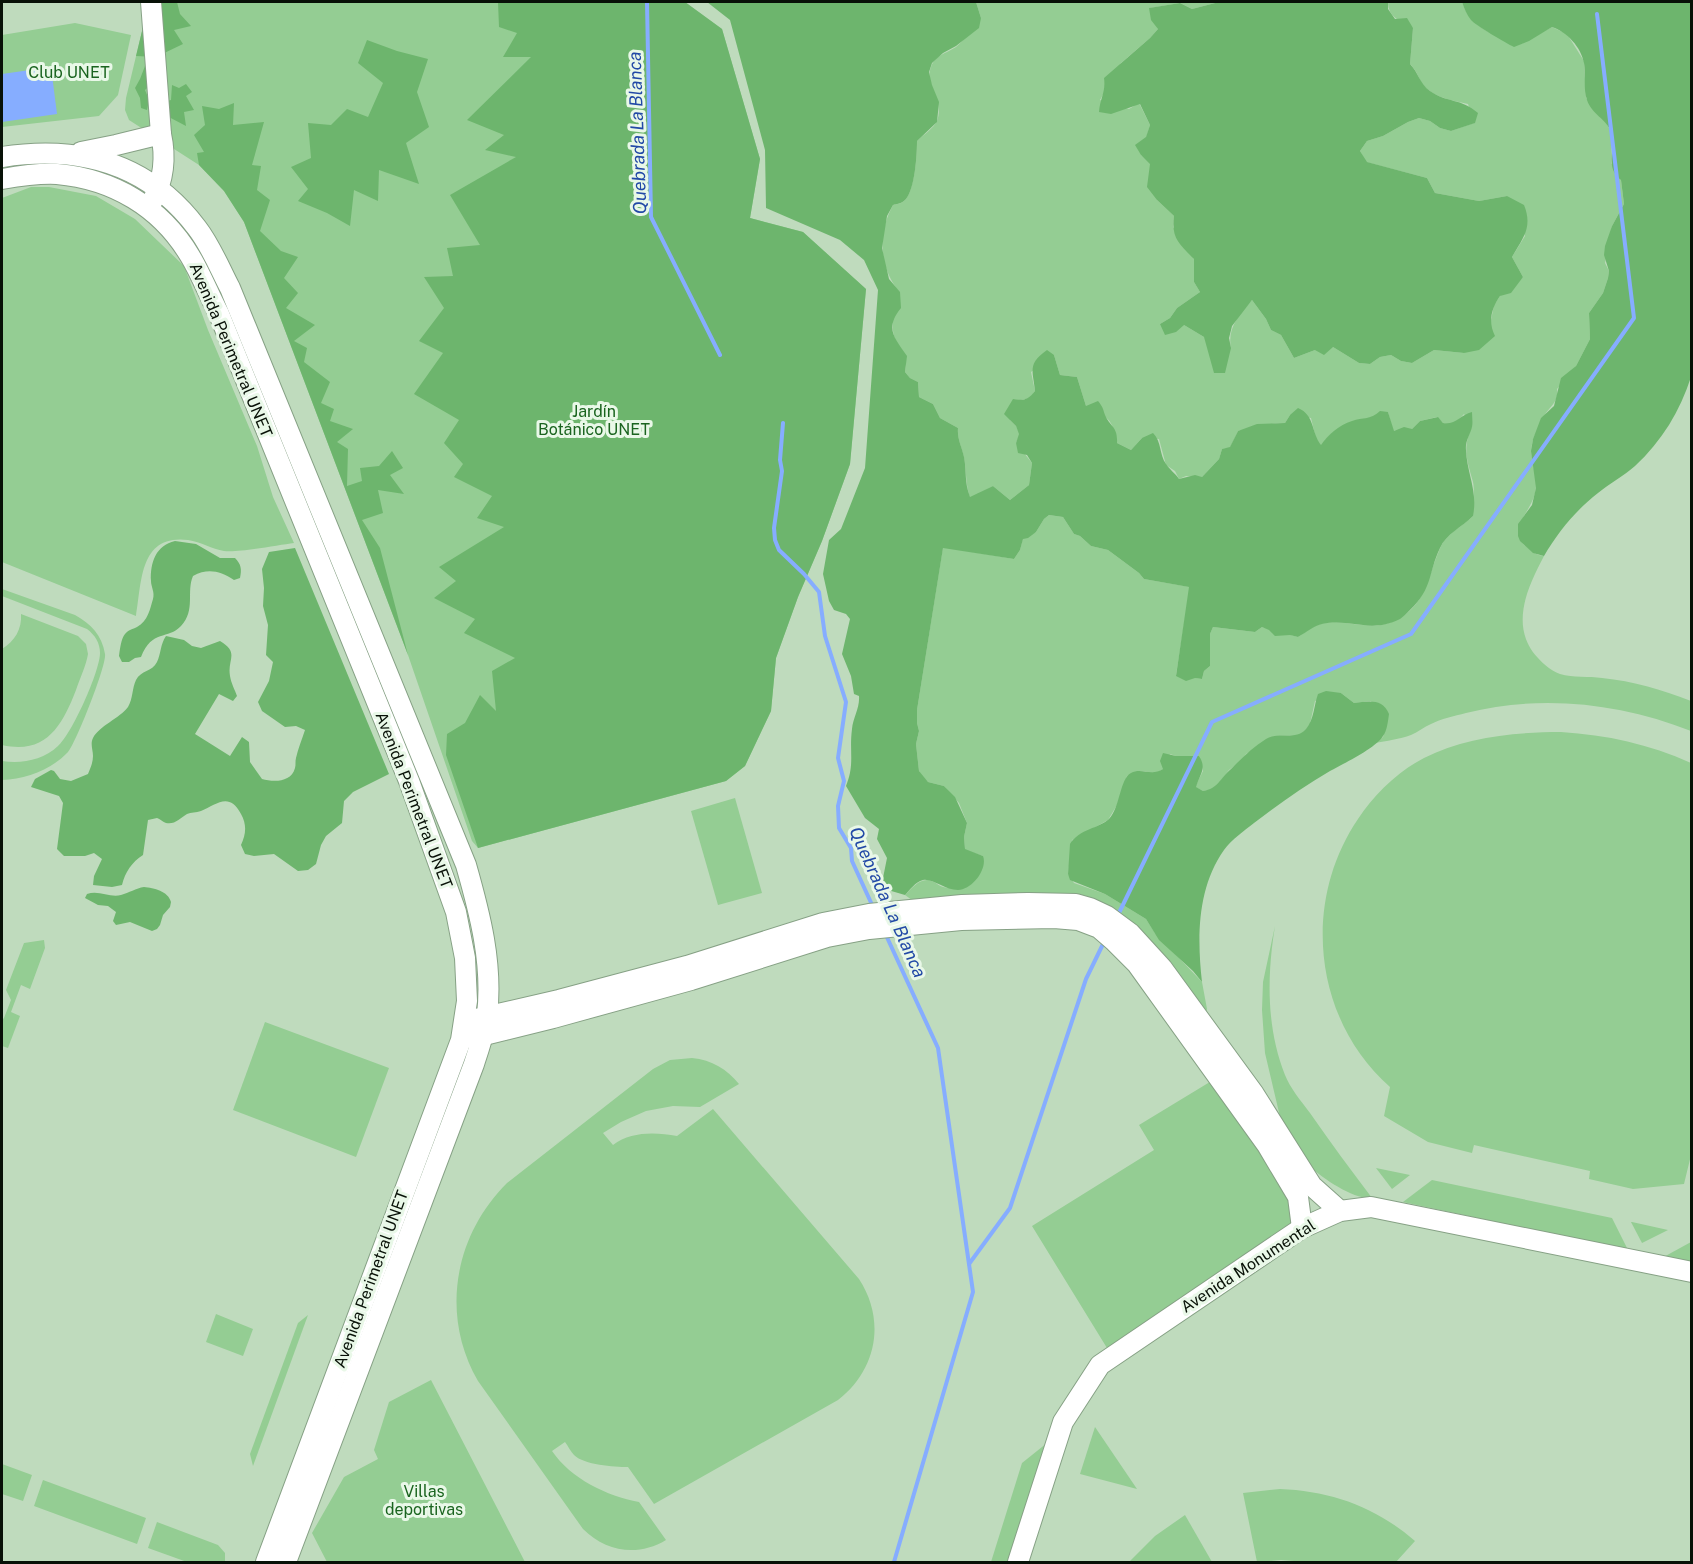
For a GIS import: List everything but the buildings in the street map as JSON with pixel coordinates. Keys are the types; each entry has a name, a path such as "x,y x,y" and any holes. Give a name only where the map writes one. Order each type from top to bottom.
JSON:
{"street":[{"path":"149,208 159,189 164,167 150,2"},
{"path":"2,157 72,153 116,146 161,134"},
{"path":"72,153 99,159 132,173 159,189 199,230 230,288 466,865 480,914 488,967 487,1017 474,1064 286,1563"},
{"name":"Avenida Perimetral UNET","path":"2,178 55,174 93,180 125,192 149,208 176,236 190,256 219,314 409,781 456,912 465,958 467,1001 461,1040 266,1562"},
{"path":"465,1021 825,930 869,929 962,905 1057,903 1090,908 1111,928 1143,946 1162,968 1225,1070 1298,1197 1302,1228"},
{"path":"461,1040 691,980 825,930"},
{"path":"1225,1070 1254,1094 1312,1186 1340,1211"},
{"name":"Avenida Monumental","path":"1018,1563 1063,1422 1101,1365 1302,1228 1340,1211 1371,1207 1692,1272"}],"green space":[{"name":"Jardín Botánico UNET","path":"149,2 685,2 722,29 760,159 750,218 803,232 866,289 850,464 776,658 771,711 745,766 726,781 478,848 472,841 408,655 244,222 224,191 199,165 129,120 125,110"},
{"path":"149,2 177,2 180,14 191,26 174,30 183,44 156,57 136,56"},
{"name":"Jardín Botánico UNET","path":"498,2 685,2 722,29 760,159 750,218 803,232 866,289 850,464 776,658 771,711 745,766 726,781 478,848 446,755 447,734 465,723 480,695 496,711 492,671 515,658 464,633 475,619 434,598 456,581 439,567 504,527 477,518 492,496 454,477 463,464 444,443 459,420 414,394 443,353 419,341 444,308 424,277 453,276 447,248 480,245 450,195 516,157 485,150 504,135 467,120 531,57 503,57 517,33 499,27"},
{"path":"707,2 976,2 981,18 979,28 932,63 929,72 939,102 937,122 917,141 912,187 906,199 893,205 887,216 882,248 889,279 900,292 901,308 892,328 895,338 907,356 905,372 918,382 919,397 933,404 940,418 958,428 970,497 993,486 1010,500 1029,485 1032,463 1027,455 1018,453 1016,443 1019,434 1016,426 1004,414 1013,399 1025,399 1035,391 1034,364 1047,350 1054,355 1060,375 1077,377 1086,406 1098,401 1100,403 1115,430 1117,443 1131,450 1142,438 1153,433 1158,440 1167,466 1179,479 1195,475 1202,477 1219,459 1222,449 1230,447 1238,431 1257,424 1285,423 1298,408 1310,419 1321,445 1330,434 1343,425 1370,417 1380,411 1388,412 1394,431 1404,427 1412,429 1420,421 1438,417 1443,423 1451,423 1472,412 1472,427 1466,447 1474,499 1473,516 1443,543 1423,595 1400,619 1379,625 1322,624 1298,637 1275,636 1262,627 1255,632 1213,627 1210,634 1210,666 1204,671 1202,679 1195,678 1186,681 1176,676 1189,587 1144,579 1108,550 1091,546 1080,536 1074,534 1063,517 1049,515 1044,519 1036,532 1023,539 1014,559 943,548 917,710 919,731 916,744 919,771 928,782 944,786 955,797 967,823 964,837 965,849 983,856 983,867 978,878 969,887 963,889 948,888 927,880 918,882 905,895 881,888 887,858 877,839 879,829 865,818 846,786 851,764 852,729 859,700 859,696 854,694 851,676 842,654 850,619 846,614 834,610 829,601 823,574 829,540 841,529 865,468 878,290 864,260 840,240 766,208 765,150 730,20"},
{"path":"976,2 1219,2 1192,9 1180,3 1150,8 1158,29 1121,63 1100,100 1129,109 1139,103 1150,125 1141,155 1150,163 1157,200 1174,216 1173,227 1194,259 1194,282 1200,292 1177,308 1170,318 1160,324 1184,325 1204,337 1231,348 1232,328 1252,300 1271,330 1281,335 1294,358 1315,350 1333,347 1359,363 1370,364 1380,357 1391,355 1401,361 1412,363 1434,350 1464,353 1490,325 1494,305 1500,296 1523,277 1512,257 1525,236 1507,196 1479,201 1435,193 1427,178 1366,162 1360,151 1367,141 1383,136 1419,118 1451,131 1474,123 1468,104 1441,97 1424,86 1410,64 1413,28 1392,15 1388,2 1462,2 1466,11 1478,25 1521,44 1552,27 1567,34 1584,61 1586,98 1604,119 1612,134 1611,163 1621,180 1624,204 1612,226 1605,263 1609,271 1608,278 1603,293 1589,313 1590,339 1576,366 1557,389 1555,401 1544,416 1532,443 1536,487 1531,504 1519,527 1519,534 1521,541 1528,548 1544,556 1527,594 1524,607 1524,633 1529,646 1538,658 1548,668 1560,674 1625,681 1691,701 1691,731 1664,721 1608,708 1580,704 1523,704 1494,707 1452,716 1411,735 1375,743 1383,737 1385,730 1371,701 1354,703 1341,693 1315,701 1310,724 1305,731 1299,735 1275,736 1246,754 1211,790 1203,791 1195,787 1203,771 1199,756 1170,754 1163,769 1156,773 1141,771 1127,776 1117,805 1108,820 1072,840 1068,874 1074,883 1105,894 1146,919 1155,933 1202,982 1207,1009 1203,1023 1130,933 923,908 905,895 918,883 926,880 948,888 983,856 965,850 964,837 967,823 959,803 944,786 928,782 919,771 916,744 919,731 917,710 943,547 1014,559 1020,550 1023,538 1036,532 1044,519 1049,515 1063,517 1074,534 1080,536 1091,546 1108,550 1144,579 1190,587 1176,675 1202,679 1204,671 1210,666 1210,634 1213,627 1255,632 1262,627 1298,637 1311,628 1332,622 1381,625 1409,611 1425,589 1443,542 1473,516 1474,486 1466,448 1472,426 1464,414 1450,424 1443,423 1437,417 1420,421 1412,429 1393,431 1388,412 1343,426 1328,437 1321,446 1316,439 1311,418 1290,415 1285,423 1238,431 1230,448 1222,449 1219,459 1202,477 1186,476 1179,479 1175,471 1166,465 1159,439 1142,438 1131,450 1117,443 1108,419 1086,406 1077,377 1060,375 1054,355 1031,372 1035,391 1030,398 1021,400 1010,420 1020,434 1016,443 1032,463 1029,485 1010,500 993,486 970,498 958,428 940,418 933,404 919,397 918,382 905,372 904,355 895,341 893,330 894,314 900,293 884,262 883,239 884,228 893,205 905,200 912,187 917,141 937,121 939,113 930,80 931,67 938,57 956,47 981,18"},
{"path":"1219,2 1388,2 1388,9 1395,19 1407,18 1413,28 1410,64 1424,85 1436,95 1466,105 1478,113 1475,123 1451,131 1419,118 1383,136 1367,141 1360,151 1367,162 1427,178 1435,193 1479,201 1507,196 1524,205 1527,213 1526,232 1512,257 1523,277 1511,293 1500,296 1491,321 1495,336 1479,350 1464,353 1434,350 1412,363 1401,361 1391,355 1380,357 1370,364 1359,363 1333,347 1324,355 1315,350 1294,358 1281,335 1271,330 1252,300 1232,326 1229,338 1231,348 1225,373 1214,373 1204,337 1184,325 1176,332 1165,335 1160,324 1170,318 1177,308 1200,292 1194,282 1194,259 1177,240 1173,224 1174,216 1147,187 1150,164 1135,145 1146,137 1150,125 1140,104 1111,114 1099,112 1104,78 1158,29 1151,20 1149,8 1180,3 1192,9"},
{"path":"1462,2 1691,2 1691,377 1676,414 1654,446 1631,470 1603,489 1575,514 1544,556 1533,553 1520,541 1518,536 1518,524 1532,505 1536,488 1531,451 1533,439 1541,418 1554,406 1561,378 1576,366 1590,339 1589,313 1603,293 1608,278 1609,271 1604,255 1605,246 1612,226 1624,204 1621,180 1613,169 1611,132 1606,123 1589,105 1585,91 1584,63 1580,51 1572,41 1563,32 1552,27 1514,47 1471,20"},
{"name":"Club UNET","path":"75,23 131,35 118,95 99,116 2,127 2,35"},
{"path":"367,40 428,59 417,92 429,127 406,143 419,184 379,170 378,201 354,190 350,226 298,201 308,189 291,167 311,158 308,123 331,125 347,109 368,117 383,83 358,63"},
{"path":"159,65 157,78 145,90 149,100 147,110 141,108 140,98 135,88 145,66"},
{"path":"186,84 192,92 186,96 194,110 184,112 186,126 165,115 169,111 164,102 171,100 172,85 179,88"},
{"path":"234,103 233,125 264,122 252,165 261,166 257,190 270,200 260,231 281,251 298,257 284,278 298,293 286,308 315,325 294,341 307,348 304,362 330,382 321,403 334,409 330,421 353,429 337,442 348,449 347,486 362,481 360,468 379,466 392,451 403,468 390,475 404,494 378,490 383,513 362,520 380,548 408,655 244,222 224,191 199,165 197,153 204,152 194,135 205,125 202,106 219,109"},
{"path":"31,187 49,187 96,196 135,219 184,266 208,330 257,446 273,497 294,543 230,551 188,540 172,540 160,545 152,552 146,563 136,616 2,562 2,198"},
{"path":"175,541 196,544 220,558 235,558 239,562 240,578 234,580 224,574 209,571 193,576 190,588 190,607 186,620 176,630 150,642 141,657 122,662 119,656 124,636 144,622 151,607 154,594 151,583 153,561 163,546"},
{"path":"295,548 389,774 353,792 344,801 342,823 326,836 316,864 308,870 298,871 274,854 254,856 245,854 241,845 245,830 243,818 236,807 227,801 187,814 172,823 166,823 157,818 148,820 143,855 130,868 122,885 112,887 93,885 94,876 102,859 94,853 85,856 64,856 57,849 63,803 59,796 31,787 35,779 51,770 60,779 71,781 88,774 93,759 93,738 128,707 136,680 155,665 166,636 184,640 192,646 201,648 220,641 230,649 230,676 237,696 233,701 219,694 195,734 230,756 242,737 249,742 250,762 262,779 281,780 293,773 305,730 296,726 285,727 262,711 258,702 269,681 273,662 266,655 268,625 263,606 262,569 269,552"},
{"path":"2,589 81,618 98,636 105,654 90,703 68,752 46,769 20,778 2,780 2,761 17,762 39,758 52,751 64,739 90,687 100,653 97,640 87,629 2,596"},
{"path":"21,614 78,636 86,644 88,654 71,703 58,726 41,741 30,746 17,747 2,745 2,649 17,634"},
{"path":"1326,691 1341,693 1354,703 1374,702 1383,705 1389,714 1383,736 1374,746 1320,777 1263,816 1224,850 1208,880 1201,914 1202,982 1159,940 1146,919 1105,894 1070,880 1068,874 1070,844 1079,835 1109,819 1116,808 1124,781 1131,773 1135,771 1154,772 1163,769 1160,761 1163,753 1176,756 1199,756 1203,768 1196,787 1203,791 1208,790 1216,786 1227,772 1266,739 1302,733 1311,721 1318,694"},
{"path":"1561,732 1595,735 1628,742 1691,763 1692,1151 1684,1184 1633,1189 1589,1179 1590,1171 1474,1145 1472,1153 1428,1142 1384,1116 1390,1087 1364,1060 1345,1029 1331,995 1324,959 1323,923 1328,887 1340,852 1371,801 1405,770 1424,758 1456,745 1491,737"},
{"path":"735,798 762,893 718,905 691,811"},
{"path":"144,887 164,893 171,902 160,925 152,931 130,922 116,925 113,921 116,912 108,906 98,905 85,898 91,893 117,896"},
{"path":"1275,926 1270,982 1271,1020 1285,1075 1296,1094 1372,1198 1348,1192 1316,1172 1281,1121 1265,1053 1262,1010 1263,982"},
{"path":"44,940 45,948 30,989 21,985 11,1012 20,1016 8,1048 2,1046 2,1020 11,1000 6,990 24,943"},
{"path":"265,1022 389,1068 356,1157 233,1110"},
{"path":"692,1058 718,1066 739,1084 700,1107 673,1106 646,1111 603,1133 613,1145 636,1135 677,1136 713,1109 859,1279 873,1311 875,1327 873,1344 862,1374 838,1400 654,1504 628,1467 607,1466 585,1461 574,1455 565,1442 552,1451 579,1478 602,1491 639,1502 666,1540 644,1549 623,1550 602,1543 583,1529 478,1381 466,1356 459,1330 458,1277 475,1227 489,1204 507,1183 653,1069 670,1060"},
{"path":"1223,1074 1298,1211 1290,1229 1216,1280 1107,1348 1032,1226 1154,1150 1139,1125"},
{"path":"1376,1168 1410,1175 1392,1189"},
{"path":"1432,1180 1612,1218 1628,1250 1403,1202"},
{"path":"1632,1222 1668,1230 1642,1243"},
{"path":"1691,1242 1691,1265 1660,1259"},
{"path":"216,1314 253,1329 243,1356 206,1342"},
{"path":"308,1315 253,1466 250,1454 298,1323"},
{"name":"Villas deportivas","path":"431,1380 525,1562 327,1562 312,1533 344,1477 378,1459 374,1450 389,1402"},
{"path":"1095,1427 1137,1489 1080,1474"},
{"path":"1057,1435 1015,1562 991,1562 1022,1463"},
{"path":"2,1464 32,1475 23,1501 2,1494"},
{"path":"43,1480 146,1518 137,1544 34,1506"},
{"path":"1280,1489 1317,1493 1352,1503 1385,1519 1415,1541 1396,1562 1281,1560 1257,1562 1243,1493"},
{"path":"1185,1515 1212,1562 1129,1562 1155,1536"},
{"path":"157,1522 218,1545 225,1553 225,1562 187,1562 148,1548"}],"water":[{"path":"51,67 57,114 2,122 2,74"}],"waterway":[{"name":"Quebrada La Blanca","path":"647,2 651,217 720,355"},
{"path":"1117,917 1212,722 1411,634 1634,318 1597,14"},
{"name":"Quebrada La Blanca","path":"783,423 780,460 782,471 774,528 775,540 779,550 819,592 825,636 846,702 838,758 844,781 838,806 839,828 851,848 852,861 873,907"},
{"path":"885,933 938,1048 973,1292 894,1562"},
{"path":"969,1264 1010,1208 1086,979 1105,940"}]}
